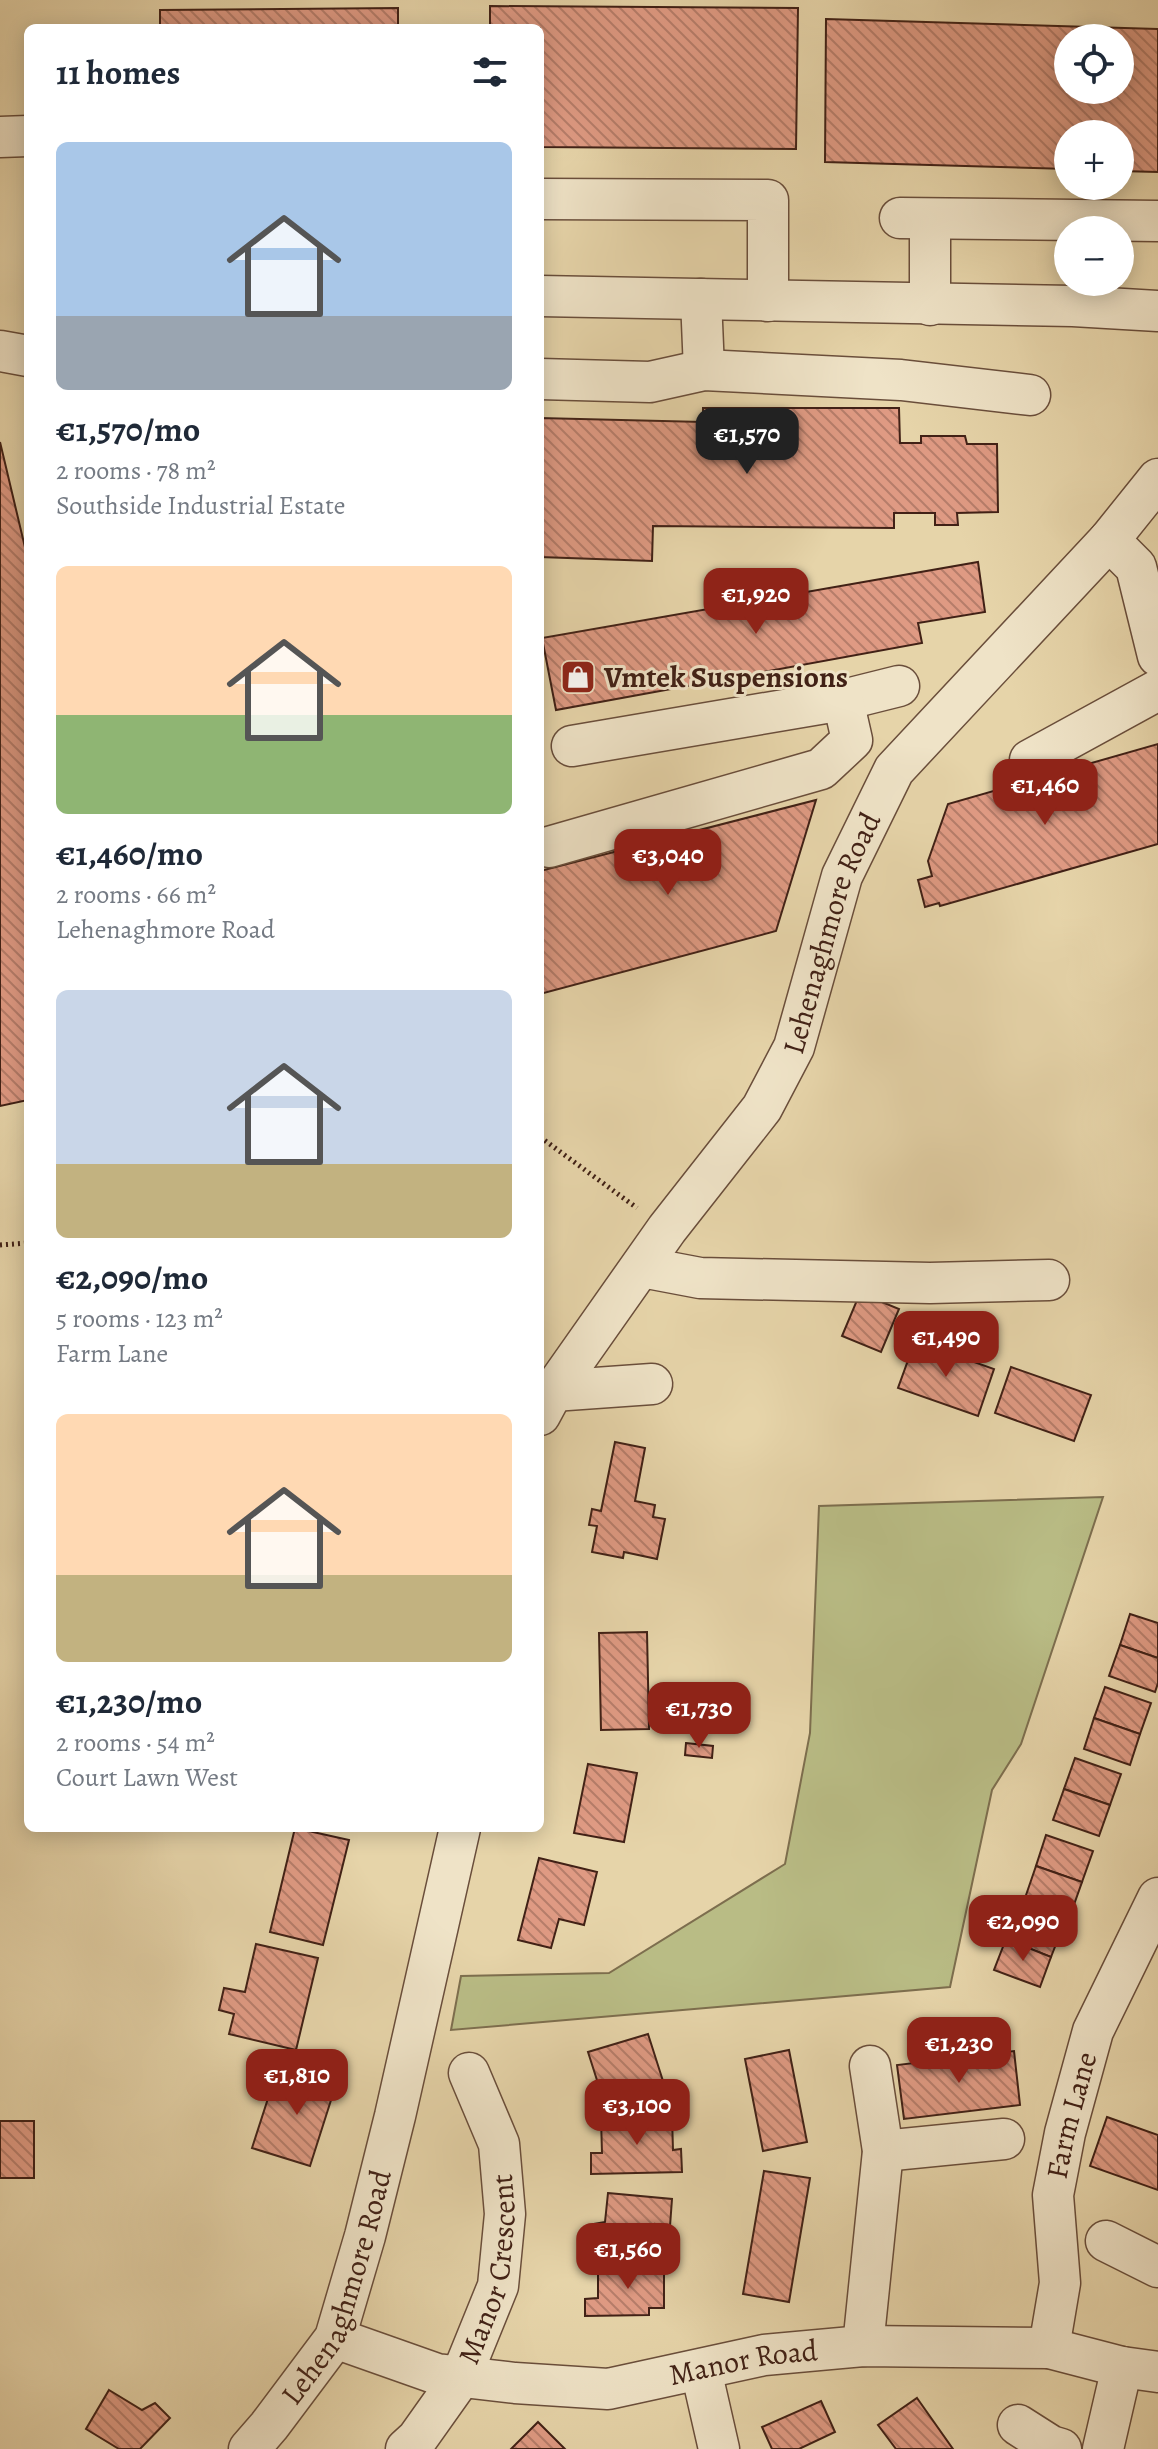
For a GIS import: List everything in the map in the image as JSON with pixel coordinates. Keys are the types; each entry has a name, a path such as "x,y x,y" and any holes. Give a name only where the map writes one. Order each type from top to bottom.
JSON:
{"street":[{"path":"0,137 24,136"},
{"path":"544,199 768,200 768,301"},
{"path":"930,305 915,218 1054,224"},
{"path":"1134,222 1158,221"},
{"path":"544,296 930,305 1054,295"},
{"path":"1083,296 1158,311"},
{"path":"701,299 704,370"},
{"path":"0,351 24,355"},
{"path":"544,379 650,382 704,370 901,380 1030,395"},
{"name":"Lehenaghmore Road","path":"546,1403 667,1229 762,1108 794,1047 842,876 894,770 1134,550 1158,479"},
{"path":"1134,550 1158,656"},
{"path":"572,746 843,700 899,686"},
{"path":"1030,760 1158,690"},
{"path":"843,700 852,740 894,770"},
{"path":"549,847 821,769 852,740"},
{"path":"642,1267 700,1278 930,1283 1049,1280"},
{"path":"546,1403 652,1384"},
{"name":"Lehenaghmore Road","path":"249,2449 335,2338 380,2176 459,1832"},
{"name":"Farm Lane","path":"1049,2348 1060,2283 1053,2195 1065,2133 1093,2031 1158,1898"},
{"path":"863,2346 883,2151 870,2066"},
{"name":"Manor Crescent","path":"406,2449 417,2439 461,2377 498,2286 505,2214 499,2144 469,2073"},
{"path":"883,2151 1004,2139"},
{"path":"1106,2241 1158,2267"},
{"name":"Manor Road","path":"335,2338 437,2374 608,2389 764,2355 863,2346 1049,2348 1140,2370"},
{"path":"701,2370 719,2449"},
{"path":"1103,2449 1140,2370"},
{"path":"1018,2425 1061,2449"}],"path":[{"path":"544,1140 667,1229"},
{"path":"0,1245 24,1243"}],"green space":[{"path":"1103,1497 1021,1744 992,1790 950,1987 451,2030 461,1976 609,1973 785,1864 810,1733 819,1506"}],"building":[{"path":"490,6 798,8 796,149 544,147 544,24 490,24"},
{"path":"398,8 398,24 160,24 160,10"},
{"path":"826,19 1054,26 1054,104 1134,104 1134,28 1158,29 1158,172 1134,171 1134,120 1054,120 1054,169 825,162"},
{"path":"703,408 899,408 900,443 921,443 921,436 965,436 967,444 997,444 998,512 957,513 958,525 935,525 935,513 894,513 894,528 653,526 652,561 544,557 544,418 703,422"},
{"path":"0,442 24,543 24,1101 0,1106"},
{"path":"978,562 985,612 918,623 922,643 556,710 544,638"},
{"path":"1158,744 1158,844 940,906 939,903 925,907 918,880 932,876 928,861 948,804"},
{"path":"816,800 776,931 544,993 544,870"},
{"path":"860,1293 899,1309 881,1352 842,1336"},
{"path":"915,1341 994,1369 978,1416 898,1388"},
{"path":"1011,1367 1091,1395 1074,1441 995,1413"},
{"path":"615,1442 645,1448 635,1501 655,1505 653,1517 665,1519 657,1559 624,1552 623,1558 592,1552 597,1526 589,1525 592,1509 601,1511"},
{"path":"1130,1614 1158,1623 1158,1658 1120,1645"},
{"path":"647,1632 649,1729 601,1730 599,1633"},
{"path":"1120,1645 1158,1658 1155,1692 1109,1676"},
{"path":"1105,1687 1151,1703 1140,1734 1094,1718"},
{"path":"1094,1718 1140,1734 1130,1765 1084,1749"},
{"path":"686,1743 713,1746 712,1758 685,1755"},
{"path":"1075,1758 1121,1774 1110,1805 1064,1789"},
{"path":"588,1764 637,1773 624,1842 574,1833"},
{"path":"1064,1789 1110,1805 1099,1836 1053,1820"},
{"path":"294,1832 313,1832 349,1840 323,1945 270,1932"},
{"path":"1046,1835 1093,1851 1082,1882 1036,1866"},
{"path":"539,1858 597,1872 584,1925 559,1919 551,1948 518,1940"},
{"path":"1036,1866 1082,1882 1071,1913 1025,1898"},
{"path":"1017,1908 1063,1926 1051,1957 1006,1939"},
{"path":"1006,1939 1051,1957 1040,1987 994,1970"},
{"path":"256,1944 318,1958 296,2050 229,2034 234,2014 219,2010 224,1988 245,1992"},
{"path":"648,2034 663,2081 603,2099 588,2052"},
{"path":"789,2050 807,2142 763,2151 745,2059"},
{"path":"1014,2051 1020,2105 904,2119 897,2065"},
{"path":"312,2063 340,2072 310,2166 252,2148 273,2083 302,2092"},
{"path":"672,2117 673,2150 681,2149 682,2172 591,2174 591,2153 602,2153 601,2119"},
{"path":"1107,2117 1158,2135 1158,2190 1090,2166"},
{"path":"0,2121 34,2121 34,2178 0,2178"},
{"path":"764,2171 810,2178 789,2302 743,2294"},
{"path":"608,2193 672,2199 670,2226 655,2224 653,2245 592,2240 593,2224 605,2222"},
{"path":"664,2266 664,2308 649,2308 649,2315 585,2316 585,2299 598,2298 598,2267"},
{"path":"109,2390 142,2410 155,2403 170,2418 140,2449 119,2449 86,2429"},
{"path":"917,2398 953,2449 896,2449 878,2425"},
{"path":"821,2401 835,2432 799,2449 772,2449 762,2427"},
{"path":"538,2422 565,2449 511,2449"}],"place":[{"name":"Vmtek Suspensions","path":"578,677"}]}
